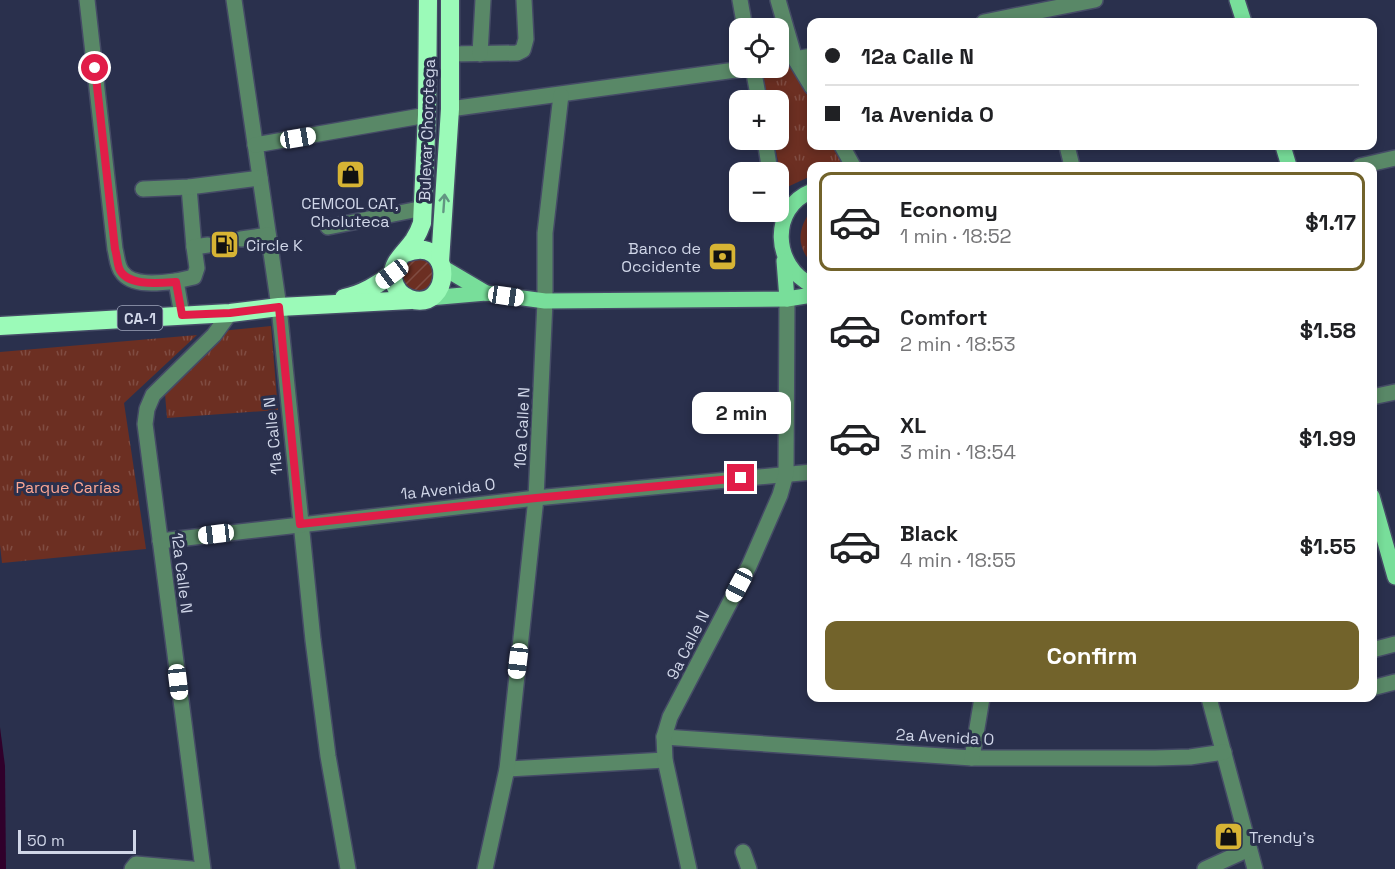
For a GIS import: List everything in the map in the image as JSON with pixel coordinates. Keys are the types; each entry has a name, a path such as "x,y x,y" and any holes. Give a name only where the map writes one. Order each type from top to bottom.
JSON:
{"highway":[{"name":"Bulevar Chorotega","path":"405,253 419,231 424,208 428,0"},
{"name":"Bulevar Chorotega","path":"441,264 450,109 450,0"},
{"path":"392,274 397,290 420,299 436,293 441,285 444,276 441,264 428,251 420,249 405,253"},
{"name":"CA-1","path":"302,306 358,295 392,274 398,258 405,253"},
{"name":"CA-1","path":"0,326 420,299"}],"main road":[{"path":"1237,0 1243,18"},
{"path":"787,299 780,237 784,220 793,205 807,193"},
{"path":"783,255 791,270 807,283"},
{"path":"441,264 486,293"},
{"path":"420,299 486,293 545,301 787,299 807,296"},
{"path":"1377,514 1395,577"}],"street":[{"path":"87,0 115,249 119,268 129,279 155,284 195,277 201,246 189,187"},
{"name":"11a Calle N","path":"234,0 279,307 300,524 328,756 348,869"},
{"path":"480,54 483,0"},
{"path":"450,54 517,53 523,50 526,39 524,0"},
{"path":"740,0 743,18"},
{"path":"778,0 795,59 807,79"},
{"path":"1003,18 1095,0"},
{"path":"795,59 807,57"},
{"path":"450,109 729,71"},
{"name":"10a Calle N","path":"485,869 507,769 536,498 545,301 544,233 561,95"},
{"path":"255,145 427,115"},
{"path":"1377,162 1395,158"},
{"path":"143,189 189,187 260,178"},
{"path":"328,227 424,208"},
{"path":"778,222 780,237"},
{"path":"241,239 268,235"},
{"path":"176,282 182,315"},
{"name":"9a Calle N","path":"689,869 665,760 664,737 670,717 749,566 780,495 786,474 787,299"},
{"name":"12a Calle N","path":"203,869 145,424 147,409 153,395 214,335 230,313"},
{"path":"1377,396 1395,392"},
{"name":"1a Avenida O","path":"160,541 536,498 807,472"},
{"path":"1377,649 1395,644"},
{"path":"1377,686 1395,682"},
{"path":"972,758 981,702"},
{"path":"1210,702 1255,869"},
{"name":"2a Avenida O","path":"664,737 972,758 1155,758 1190,757 1224,752"},
{"path":"507,769 665,760"},
{"path":"1206,869 1249,849"},
{"path":"744,852 749,869"},
{"path":"132,869 136,864 192,869"}],"green space":[{"path":"789,63 807,95 807,150 837,150 844,162 807,162 807,178 789,186 789,162 778,162 776,150 789,150 789,90 765,90 763,78 789,78"},
{"path":"807,217 807,257 800,237"},
{"path":"426,256 439,276 423,294 404,288 400,270 407,259"},
{"path":"271,326 278,410 167,418 165,394 221,339 221,331"},
{"name":"Parque Carías","path":"197,335 124,403 146,549 2,563 0,545 0,352"}],"shaded area":[{"path":"0,727 5,766 6,869 0,869"}],"tunnel":[{"path":"208,245 241,239"}],"place":[{"name":"CEMCOL CAT, Choluteca","path":"350,175"},
{"name":"Circle K","path":"225,245"},
{"name":"Banco de Occidente","path":"722,257"},
{"name":"Trendy's","path":"1228,837"}],"route":[{"path":"95,68 115,249 119,268 123,274 129,279 155,284 176,282 182,315 230,313 279,307 300,524 741,478"}]}
